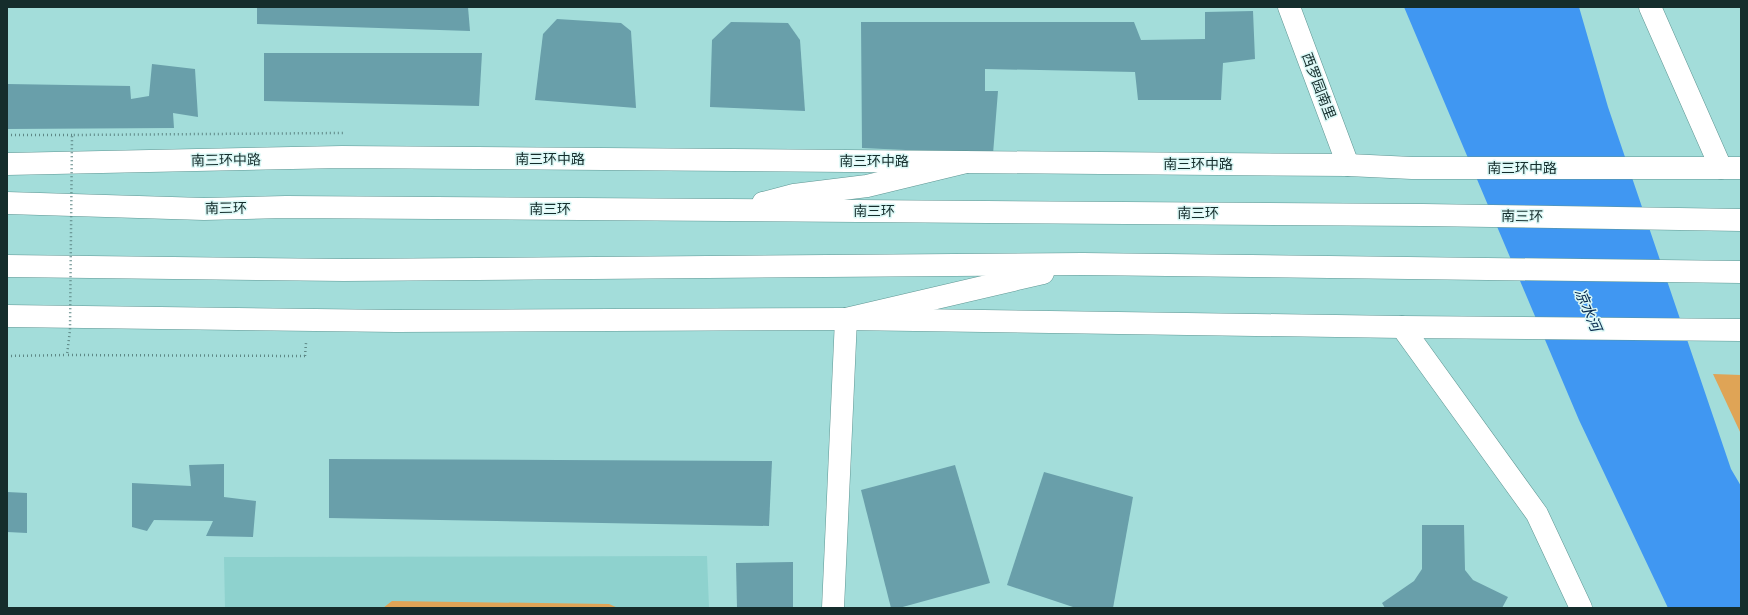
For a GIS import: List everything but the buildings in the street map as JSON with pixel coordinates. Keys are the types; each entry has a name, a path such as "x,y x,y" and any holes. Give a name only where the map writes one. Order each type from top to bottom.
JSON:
{"main road":[{"name":"西罗园南里","path":"1289,7 1348,165"},
{"path":"1650,7 1731,168"},
{"name":"南三环中路","path":"7,164 342,157 1348,165 1412,168 1731,168"},
{"path":"734,210 794,194 866,186 966,162"},
{"name":"南三环","path":"7,203 204,209 286,207 734,210 1423,215 1736,220"},
{"path":"7,266 344,270 1083,264 1737,272"},
{"path":"846,319 1083,264"},
{"path":"7,316 396,321 846,319 1741,330"},
{"path":"833,608 846,319"},
{"path":"1402,327 1537,514 1581,608"}],"path":[{"path":"7,135 343,133"},
{"path":"67,354 70,330 72,135"},
{"path":"7,356 67,354 305,356"}],"shaded area":[{"path":"1713,374 1741,375 1741,434"},
{"path":"707,556 709,608 225,608 224,557"},
{"path":"392,601 609,604 618,608 383,608"}],"water":[{"name":"凉水河","path":"1404,7 1579,7 1608,107 1731,469 1741,486 1741,608 1668,608 1579,420"}]}
